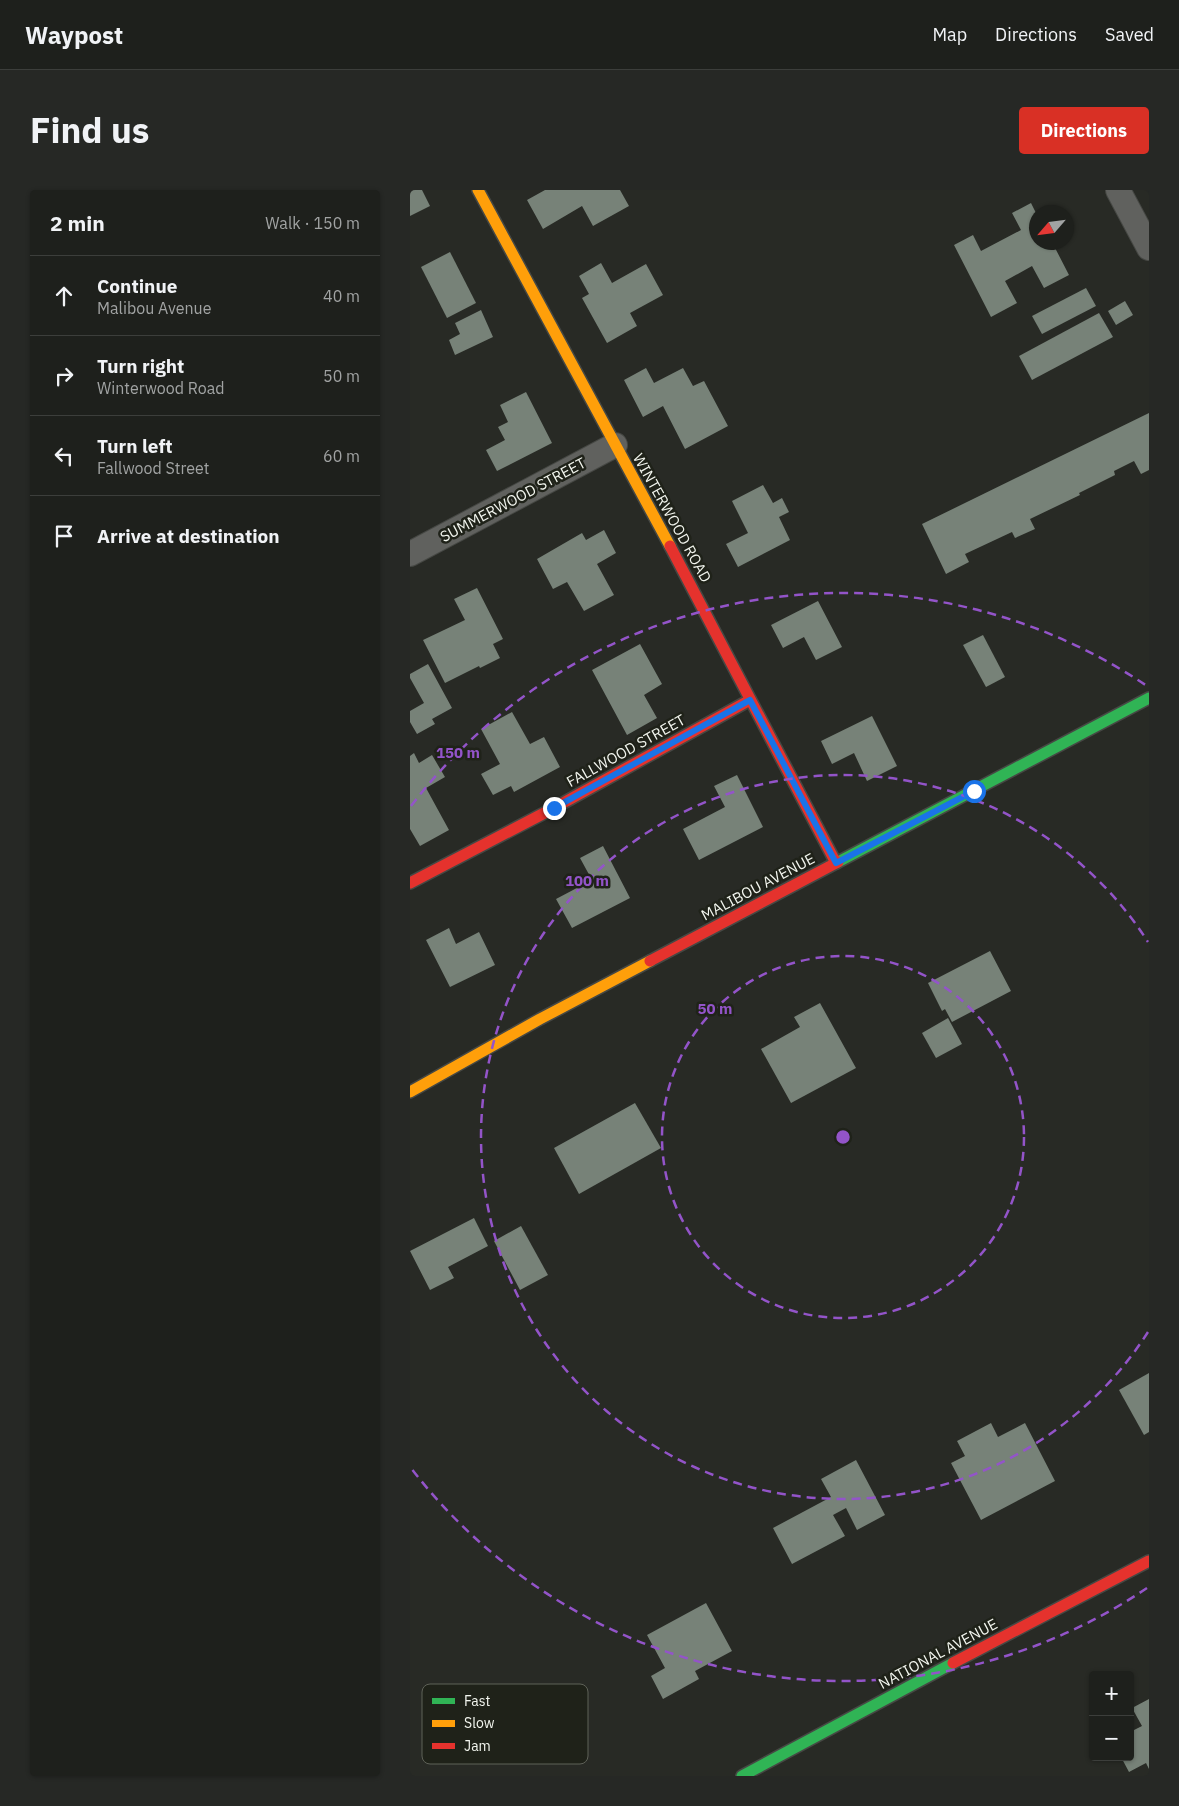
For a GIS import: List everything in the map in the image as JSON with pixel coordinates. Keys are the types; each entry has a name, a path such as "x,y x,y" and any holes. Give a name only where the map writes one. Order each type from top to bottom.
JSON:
{"street":[{"name":"WINTERWOOD ROAD","path":"478,190 685,573 836,863"},
{"path":"1118,190 1149,248"},
{"name":"SUMMERWOOD STREET","path":"410,554 615,445"},
{"name":"MALIBOU AVENUE","path":"410,1092 540,1019 1149,698"},
{"name":"FALLWOOD STREET","path":"410,883 554,808 750,700"},
{"name":"NATIONAL AVENUE","path":"742,1776 1149,1561"}],"building":[{"path":"410,190 422,190 430,206 410,216"},
{"path":"545,190 620,190 629,206 593,226 582,206 543,229 527,200"},
{"path":"1031,203 1032,205 1029,205 1029,250 1056,250 1069,275 1044,288 1032,266 1005,281 1017,303 991,317 954,245 973,235 981,251 1021,230 1012,213"},
{"path":"450,252 476,303 447,318 421,267"},
{"path":"601,263 612,283 646,264 663,295 630,313 637,326 607,343 582,298 589,294 579,276"},
{"path":"1086,288 1096,306 1042,334 1032,316"},
{"path":"1125,301 1133,315 1116,325 1108,311"},
{"path":"481,310 493,337 455,355 449,340 460,334 455,323"},
{"path":"1099,313 1113,337 1032,380 1019,356"},
{"path":"646,368 654,383 683,368 693,386 704,381 728,426 685,449 663,406 643,417 624,380"},
{"path":"526,392 552,443 497,471 486,450 505,440 498,427 508,422 500,405"},
{"path":"1149,413 1149,470 1141,474 1134,461 1114,471 1115,475 1079,493 1080,495 1030,519 1035,529 1015,538 1012,532 965,554 969,562 946,574 922,524"},
{"path":"763,485 773,503 782,498 789,512 779,517 790,540 738,567 726,544 748,533 732,501"},
{"path":"604,530 616,553 597,564 614,595 584,611 567,582 553,589 537,559 582,533 586,540"},
{"path":"477,588 503,639 493,644 500,658 445,683 423,640 465,620 454,599"},
{"path":"818,601 842,647 816,660 804,637 783,648 771,625"},
{"path":"983,635 1005,677 986,687 963,645"},
{"path":"640,644 662,684 644,695 657,718 627,735 592,670"},
{"path":"428,664 452,708 432,719 435,724 417,734 410,722 410,711 424,703 410,678 410,674"},
{"path":"512,712 530,744 544,737 560,767 514,792 511,786 493,795 481,774 500,764 481,729"},
{"path":"872,716 897,766 867,781 854,753 832,764 821,741"},
{"path":"414,753 419,763 432,755 445,777 426,788 449,830 420,846 410,829 410,756"},
{"path":"737,775 763,827 699,860 683,829 725,807 714,786"},
{"path":"603,846 630,898 572,928 556,899 592,880 580,858"},
{"path":"449,928 456,944 479,932 495,965 450,987 426,940"},
{"path":"990,951 1011,991 952,1022 945,1009 942,1011 928,983"},
{"path":"820,1003 856,1068 791,1103 761,1049 800,1027 794,1017"},
{"path":"948,1018 962,1044 936,1058 922,1033"},
{"path":"635,1103 661,1148 579,1194 554,1148"},
{"path":"474,1218 488,1246 448,1267 454,1278 430,1290 410,1251"},
{"path":"521,1226 548,1275 520,1290 494,1241"},
{"path":"1149,1373 1149,1432 1144,1435 1119,1390"},
{"path":"991,1423 998,1437 1025,1423 1055,1481 981,1520 951,1463 965,1456 957,1441"},
{"path":"856,1460 885,1515 857,1530 846,1508 833,1515 845,1536 792,1564 773,1528 831,1497 821,1479"},
{"path":"706,1603 732,1651 695,1671 699,1679 663,1699 651,1676 665,1668 647,1635"},
{"path":"1149,1699 1149,1769 1146,1763 1129,1772 1123,1761 1134,1761 1134,1730 1142,1726 1134,1712 1134,1707"}],"traffic: fast":[{"path":"838,862 1149,698"},
{"path":"742,1776 953,1663"}],"traffic: slow":[{"path":"478,190 670,546"},
{"path":"410,1092 540,1019 650,961"}],"traffic: jam":[{"path":"670,546 836,863"},
{"path":"410,883 554,808 750,700"},
{"path":"650,961 838,862"},
{"path":"953,1663 1149,1561"}],"route":[{"path":"554,808 750,700 836,863 974,791"}]}
